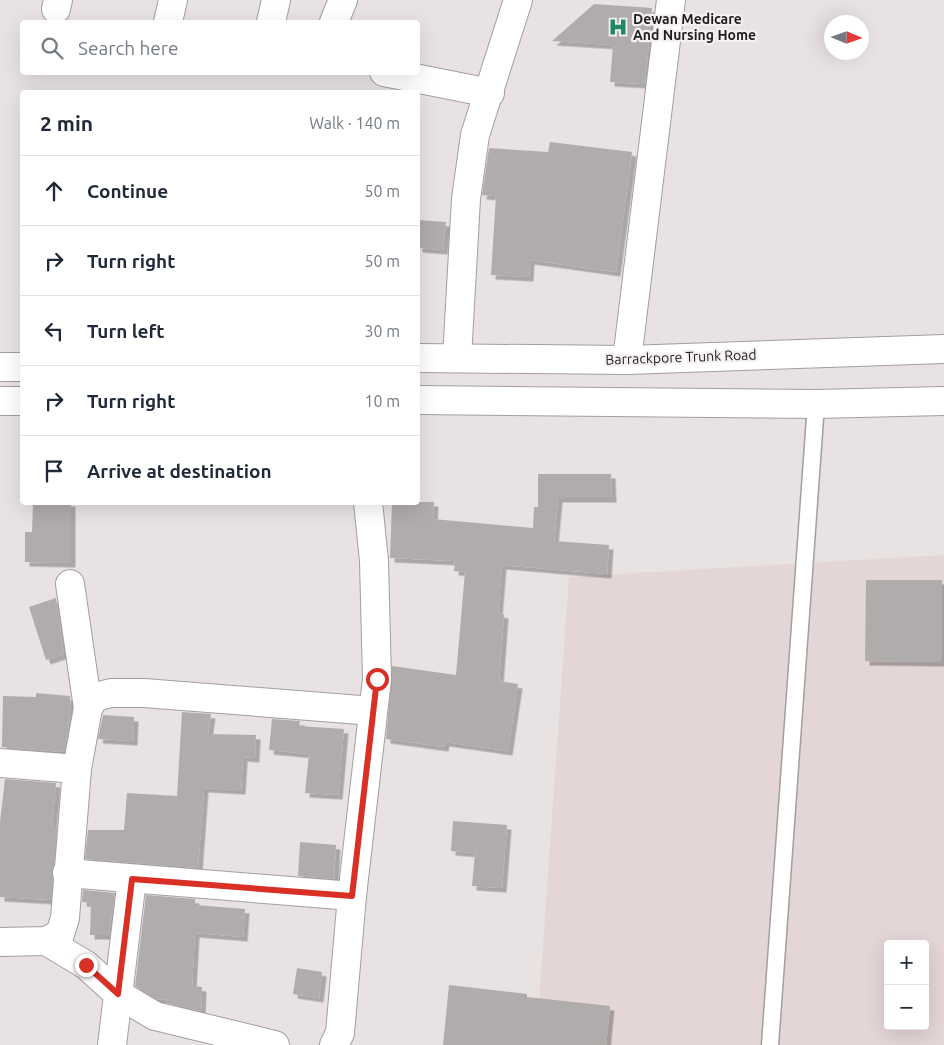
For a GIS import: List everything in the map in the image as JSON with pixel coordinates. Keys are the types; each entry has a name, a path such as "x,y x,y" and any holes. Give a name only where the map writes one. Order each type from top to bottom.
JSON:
{"street":[{"path":"168,20 173,0"},
{"path":"271,20 276,0"},
{"path":"335,20 343,0"},
{"path":"457,358 466,199 475,135 490,93 518,0"},
{"path":"627,360 671,0"},
{"path":"399,75 490,93"},
{"name":"Barrackpore Trunk Road","path":"420,358 627,360 944,348"},
{"path":"0,367 20,367"},
{"path":"0,401 20,400"},
{"path":"420,400 816,404 944,401"},
{"path":"334,1045 340,1033 352,896 377,679 374,561 368,505"},
{"path":"0,942 46,941 60,934 65,918 67,873 77,769 88,708 70,584"},
{"path":"88,708 95,697 111,693 144,693 373,711"},
{"path":"0,763 77,769"},
{"path":"67,873 352,896"},
{"path":"112,1045 132,879"},
{"path":"46,941 86,965 118,994 155,1016 275,1045"}],"lane":[{"path":"770,1045 816,404"}],"shaded area":[{"path":"944,555 944,1045 536,1045 569,577"}],"building":[{"path":"594,4 652,8 645,84 610,82 613,45 552,41"},
{"path":"550,142 632,152 616,272 530,260 529,277 491,275 496,196 482,195 489,148 548,152"},
{"path":"420,220 446,222 443,250 420,248"},
{"path":"538,474 611,474 612,498 558,498 554,541 609,545 607,574 502,565 498,613 504,614 499,681 518,684 508,751 445,742 444,747 386,739 392,666 456,675 465,572 454,571 455,561 390,558 392,505 420,505 420,502 434,502 433,519 533,528 534,507 538,507"},
{"path":"33,505 71,505 71,563 25,562 25,532 32,532"},
{"path":"866,580 942,580 941,662 865,661"},
{"path":"56,598 64,654 46,660 29,607"},
{"path":"36,693 70,696 71,713 64,752 2,747 3,696 36,697"},
{"path":"182,712 211,714 208,734 256,735 255,758 243,757 241,790 204,788 198,868 85,859 88,830 124,830 127,793 177,796"},
{"path":"103,715 134,717 133,741 98,739"},
{"path":"272,719 300,721 299,726 344,729 338,795 305,793 309,754 269,750"},
{"path":"5,779 56,783 52,828 57,829 51,900 0,897 0,822"},
{"path":"453,821 507,825 502,888 472,886 475,853 451,851"},
{"path":"300,842 336,845 334,879 298,876"},
{"path":"83,890 115,893 109,935 90,935 91,903 82,902"},
{"path":"146,895 195,899 195,905 245,909 243,937 195,933 192,986 202,987 201,1011 167,1003 168,1000 156,999 135,986"},
{"path":"297,968 322,972 319,998 293,994"},
{"path":"449,985 527,994 527,997 610,1006 606,1045 443,1045"}],"place":[{"name":"Dewan Medicare And Nursing Home","path":"618,27"}],"route":[{"path":"86,965 118,994 132,879 352,896 377,679"}]}
